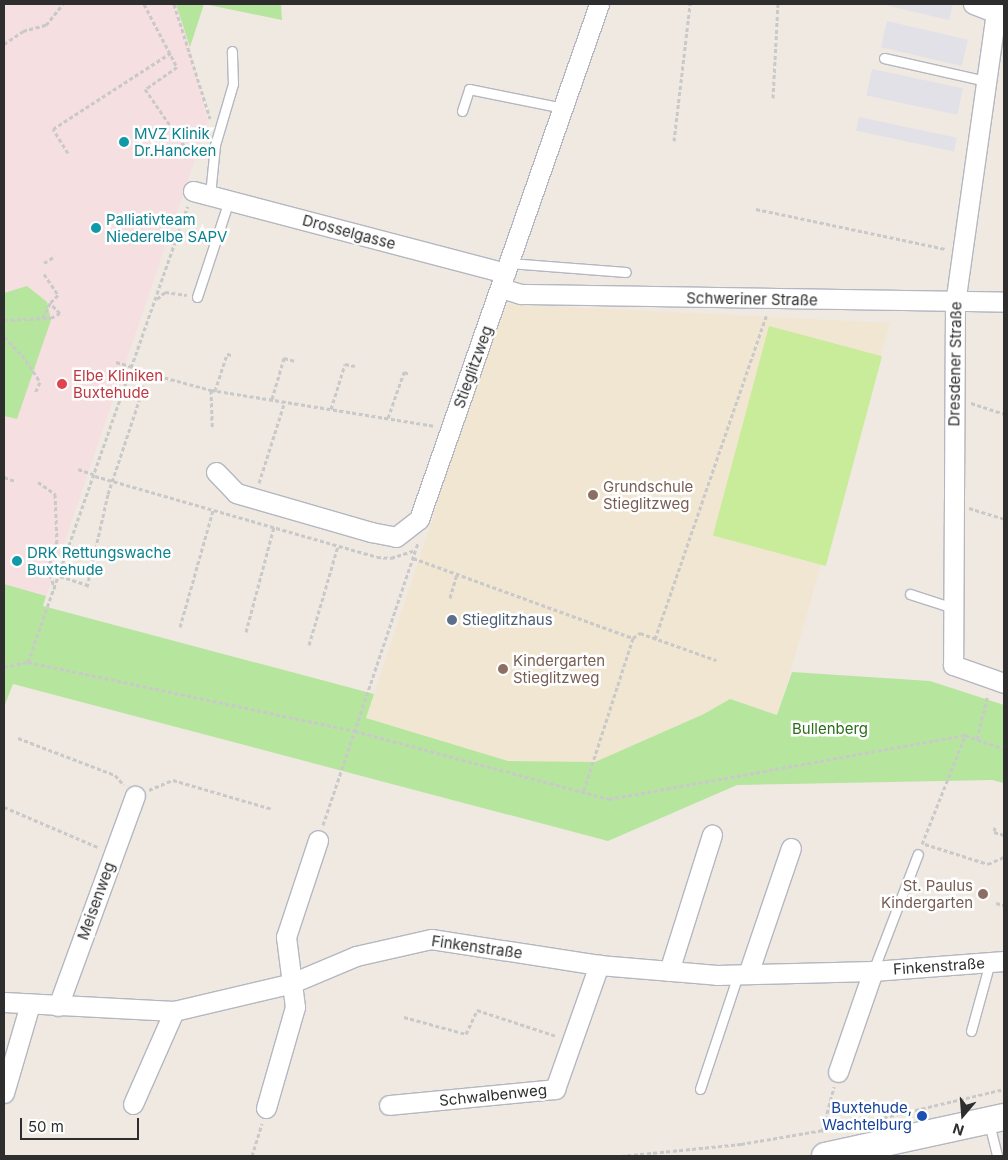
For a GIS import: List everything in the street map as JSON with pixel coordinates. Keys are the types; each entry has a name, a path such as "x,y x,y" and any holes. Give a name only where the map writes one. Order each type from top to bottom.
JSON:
{"main road":[{"path":"823,1148 878,1151 996,1118"}],"street":[{"name":"Stieglitzweg","path":"419,518 599,4"},
{"path":"972,4 1000,14"},
{"name":"Dresdener Straße","path":"998,680 953,665 955,304 986,82 1000,14"},
{"name":"Drosselgasse","path":"202,193 505,275"},
{"name":"Schweriner Straße","path":"505,275 521,294 955,304 1004,302"},
{"path":"216,472 236,492 396,537 419,518"},
{"name":"Meisenweg","path":"58,1006 135,796"},
{"path":"669,971 712,835"},
{"path":"266,1108 295,1007 286,937 318,840"},
{"path":"743,975 791,848"},
{"name":"Finkenstraße","path":"4,1002 174,1011 292,983 356,956 431,939 599,965 743,975 873,971 997,961"},
{"name":"Schwalbenweg","path":"389,1105 555,1089 599,965"},
{"name":"Finkenstraße","path":"838,1072 873,971"},
{"path":"4,1093 30,1004"},
{"path":"133,1104 174,1011"}],"lane":[{"path":"202,193 233,84 232,51"},
{"path":"884,58 986,82"},
{"path":"462,111 469,89 563,108"},
{"path":"197,298 229,200"},
{"path":"505,275 626,272"},
{"path":"910,594 954,608"},
{"path":"873,971 918,854"},
{"path":"971,1031 997,961"},
{"path":"700,1088 743,975"},
{"path":"996,1118 997,1156"}],"path":[{"path":"4,44 23,31 46,24 63,4"},
{"path":"144,4 172,52 177,67 145,89 185,147"},
{"path":"174,4 211,123"},
{"path":"674,141 690,4"},
{"path":"774,98 778,4"},
{"path":"68,153 53,129 172,52"},
{"path":"28,662 56,590 152,317 156,299 202,193"},
{"path":"756,209 962,252"},
{"path":"44,264 55,256"},
{"path":"43,318 50,303 58,295 44,274"},
{"path":"156,299 165,292 174,291 197,298"},
{"path":"655,638 772,300"},
{"path":"4,320 51,318 60,313 50,303"},
{"path":"4,337 22,355 40,382 35,393"},
{"path":"212,428 213,390 227,354 232,355"},
{"path":"272,399 284,358 295,361"},
{"path":"116,362 148,374 213,390 451,429"},
{"path":"331,409 346,364 355,366"},
{"path":"388,418 404,372 409,374"},
{"path":"60,576 87,586 112,481 148,374"},
{"path":"954,398 1004,414"},
{"path":"254,498 285,401"},
{"path":"78,469 112,481 338,546 391,558 416,550"},
{"path":"4,477 15,481"},
{"path":"38,482 55,494 56,541 48,568 56,590"},
{"path":"954,504 1004,519"},
{"path":"180,627 213,510"},
{"path":"318,840 416,550 420,536 419,518"},
{"path":"246,632 274,528"},
{"path":"309,645 338,546"},
{"path":"413,558 633,638"},
{"path":"450,598 458,574"},
{"path":"583,793 633,638 640,633 716,660"},
{"path":"4,667 28,662 355,731 609,800 965,736 1004,749"},
{"path":"977,740 998,680"},
{"path":"918,854 965,736"},
{"path":"18,738 115,775 135,796 173,780 272,809"},
{"path":"4,807 113,854"},
{"path":"995,827 994,832 1004,835"},
{"path":"922,843 988,864 1004,857"},
{"path":"996,903 1004,905"},
{"path":"404,1017 466,1034 477,1010 571,1041"},
{"path":"823,1148 822,1130 838,1072"},
{"path":"621,1156 741,1144 822,1130 1004,1090"},
{"path":"252,1156 266,1108"}],"shaded area":[{"name":"Elbe Kliniken Buxtehude","path":"4,4 176,4 190,47 208,121 46,596 4,584"},
{"path":"890,4 953,4 949,20 889,6"},
{"path":"887,21 968,40 962,66 881,47"},
{"path":"872,69 963,88 957,115 866,95"},
{"path":"859,117 957,138 954,151 856,131"},
{"path":"508,304 890,323 778,715 730,699 704,714 595,762 508,761 366,718 437,505 440,458"}],"green space":[{"path":"176,4 204,4 190,47"},
{"path":"204,4 281,4 282,20"},
{"path":"27,286 47,302 51,320 17,419 4,416 4,293"},
{"path":"769,326 882,356 826,566 713,536"},
{"name":"Bullenberg","path":"4,584 46,596 43,606 374,694 366,718 508,761 595,762 704,714 730,699 777,715 792,672 930,681 1004,705 1004,783 992,780 737,785 608,841 13,684 4,707"}],"place":[{"name":"MVZ Klinik Dr.Hancken","path":"124,142"},
{"name":"Palliativteam Niederelbe SAPV","path":"96,228"},
{"name":"Elbe Kliniken Buxtehude","path":"62,384"},
{"name":"Grundschule Stieglitzweg","path":"593,495"},
{"name":"DRK Rettungswache Buxtehude","path":"17,561"},
{"name":"Stieglitzhaus","path":"452,620"},
{"name":"Kindergarten Stieglitzweg","path":"503,669"},
{"name":"St. Paulus Kindergarten","path":"983,894"},
{"name":"Buxtehude, Wachtelburg","path":"922,1116"}]}
